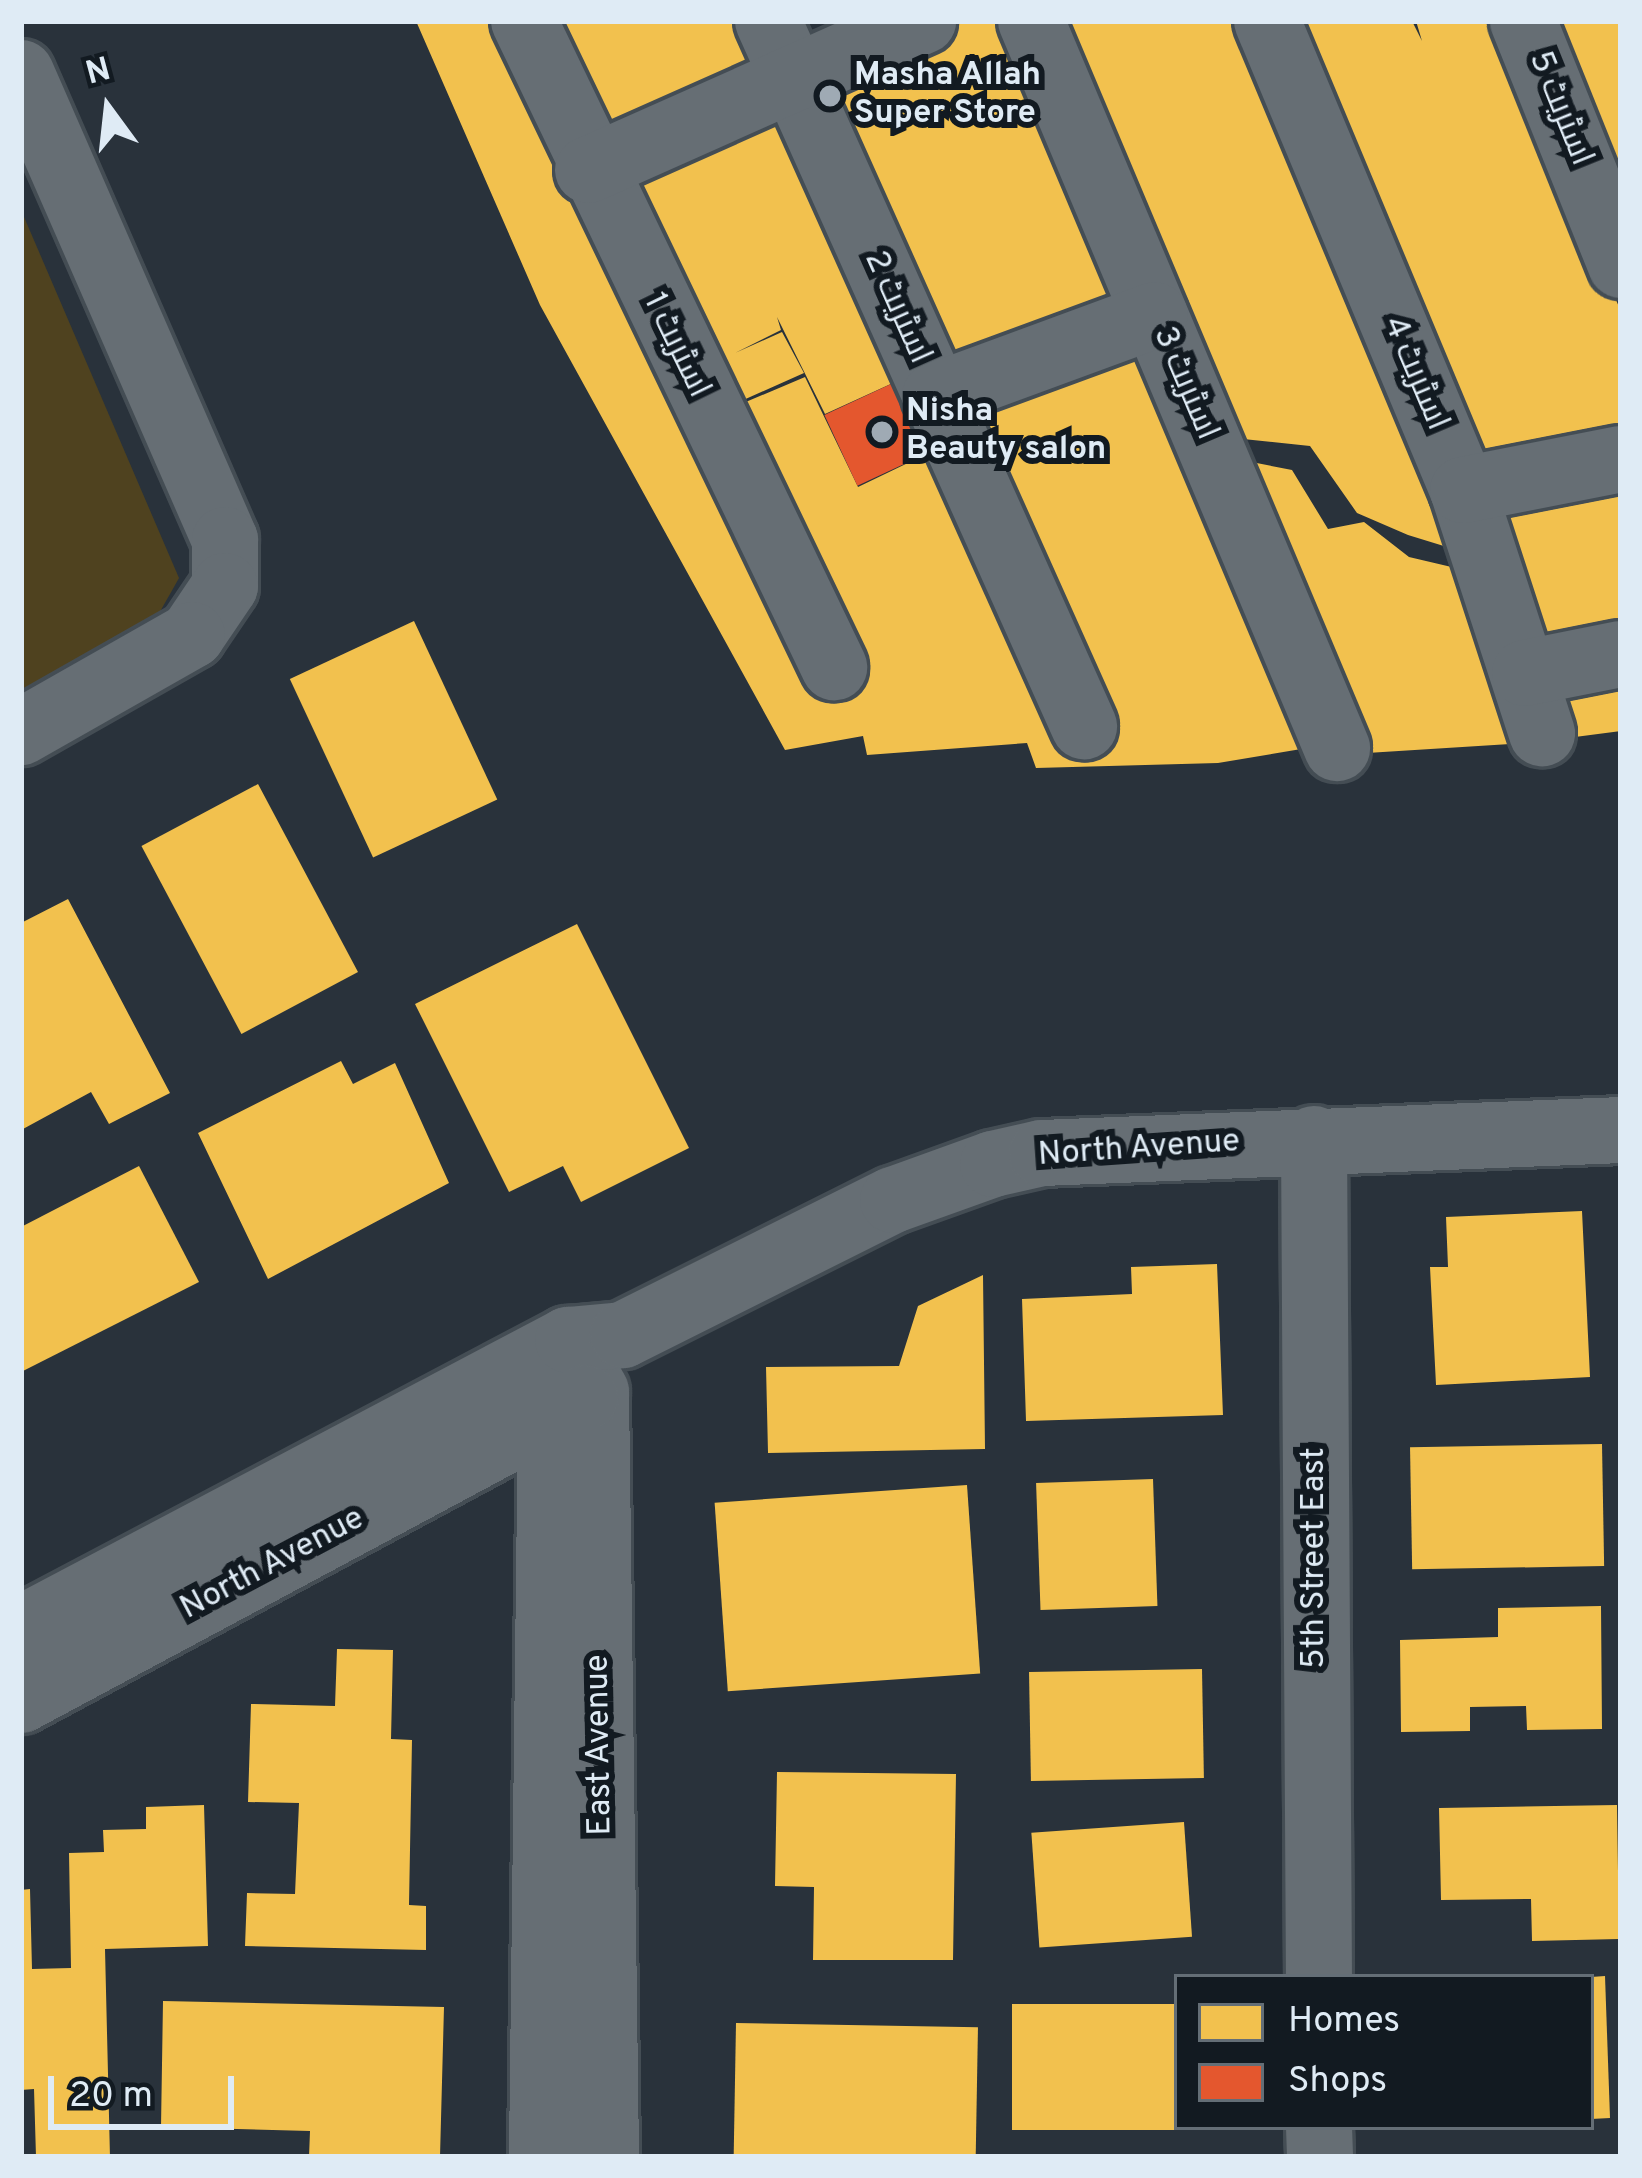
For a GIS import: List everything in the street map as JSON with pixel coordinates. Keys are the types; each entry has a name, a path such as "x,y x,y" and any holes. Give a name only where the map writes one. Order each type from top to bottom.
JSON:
{"street":[{"name":"اسٹریٹ 1","path":"524,21 588,170 834,667"},
{"name":"اسٹریٹ 2","path":"768,21 1084,726"},
{"path":"588,170 795,82 923,21"},
{"name":"اسٹریٹ 3","path":"1031,21 1336,748"},
{"name":"اسٹریٹ 4","path":"1268,21 1462,490 1534,703 1621,654"},
{"name":"اسٹریٹ 5","path":"1523,21 1621,265"},
{"path":"21,73 225,540 225,586 192,635 21,731"},
{"path":"935,396 1155,315"},
{"path":"1462,490 1621,459"},
{"name":"North Avenue","path":"21,1629 572,1370 893,1200 993,1164 1314,1139 1621,1130"},
{"name":"5th Street East","path":"1314,1139 1318,1974"},
{"name":"North Avenue","path":"21,1700 572,1370"},
{"name":"East Avenue","path":"542,2157 572,1370"},
{"name":"East Avenue","path":"572,1370 606,2157"}],"shaded area":[{"path":"21,210 179,578 157,617 21,697"}],"building: Homes":[{"path":"416,21 513,21 722,412 805,377 858,487 939,448 951,396 1152,328 1325,745 1218,763 1036,768 1027,743 867,755 863,736 785,750 540,305"},
{"path":"532,21 758,21 783,77 598,153"},
{"path":"954,21 1017,21 1142,310 946,385 809,85"},
{"path":"1041,21 1265,21 1472,534 1447,547 1408,535 1357,513 1310,446 1224,437"},
{"path":"1286,21 1412,21 1422,41 1416,21 1503,21 1621,312 1621,445 1472,480"},
{"path":"1533,21 1621,21 1621,237"},
{"path":"784,96 906,377 825,414 777,317 781,330 735,353 782,332 804,373 721,410 606,178"},
{"path":"1231,458 1292,470 1328,529 1364,522 1409,557 1460,569 1540,742 1367,753"},
{"path":"1621,474 1621,644 1527,663 1480,498"},
{"path":"414,621 497,800 373,857 290,679"},
{"path":"1621,659 1621,731 1552,740 1532,676"},
{"path":"258,784 358,972 241,1034 141,846"},
{"path":"68,899 170,1093 109,1124 91,1092 23,1129 21,923"},
{"path":"577,924 689,1148 581,1202 563,1166 509,1192 415,1004"},
{"path":"341,1061 353,1084 395,1063 449,1183 268,1279 198,1133"},
{"path":"139,1166 199,1282 21,1372 21,1227"},
{"path":"1582,1211 1590,1377 1436,1385 1430,1267 1448,1267 1446,1217"},
{"path":"1217,1264 1223,1415 1026,1421 1022,1299 1132,1294 1131,1267"},
{"path":"983,1275 985,1449 768,1453 766,1367 899,1366 918,1306"},
{"path":"1602,1444 1604,1566 1412,1569 1410,1447"},
{"path":"1153,1479 1157,1606 1041,1610 1036,1483"},
{"path":"967,1485 980,1674 728,1691 715,1503"},
{"path":"1601,1606 1602,1729 1527,1730 1526,1706 1470,1707 1470,1731 1401,1732 1400,1640 1498,1637 1498,1608"},
{"path":"337,1649 393,1650 391,1739 412,1740 409,1905 426,1906 426,1950 245,1946 247,1893 295,1894 299,1803 248,1802 251,1704 335,1706"},
{"path":"1202,1669 1204,1778 1031,1781 1029,1672"},
{"path":"777,1772 956,1774 953,1960 813,1960 814,1887 775,1886"},
{"path":"204,1805 208,1946 105,1949 110,2157 36,2157 34,2089 21,2090 21,1890 30,1889 32,1969 71,1968 69,1853 104,1852 103,1830 146,1829 146,1807"},
{"path":"1617,1805 1619,1939 1532,1941 1531,1899 1441,1900 1439,1808"},
{"path":"1184,1822 1192,1937 1039,1947 1031,1833"},
{"path":"1605,1976 1610,2118 1594,2119 1594,1977"},
{"path":"163,2001 444,2007 440,2157 309,2157 310,2131 161,2127"},
{"path":"1012,2004 1174,2004 1174,2130 1012,2130"},
{"path":"736,2023 978,2027 976,2157 734,2157"}],"building: Shops":[{"name":"Nisha Beauty salon","path":"906,377 939,448 857,486 824,415"}],"place":[{"name":"Masha Allah Super Store","path":"830,96"},
{"name":"Nisha Beauty salon","path":"882,432"}]}
